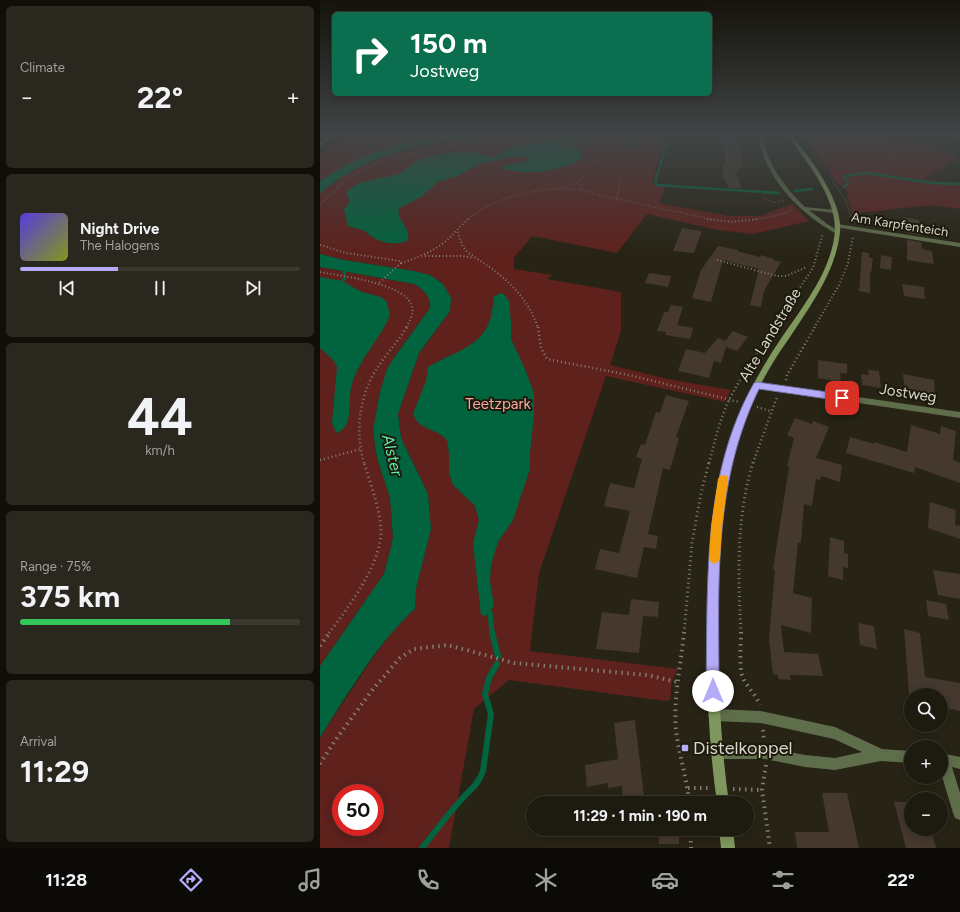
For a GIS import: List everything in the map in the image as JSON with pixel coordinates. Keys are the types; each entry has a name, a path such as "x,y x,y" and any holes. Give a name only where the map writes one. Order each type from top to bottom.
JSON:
{"main road":[{"name":"Alte Landstraße","path":"722,796 714,715 714,568 716,527 723,482 734,439 747,404 773,357 822,281 833,254 837,229 838,208 818,175"},
{"path":"727,836 728,848"}],"street":[{"path":"775,175 784,189 822,224 837,229"},
{"path":"804,207 838,208"},
{"name":"Am Karpfenteich","path":"837,229 960,244"},
{"name":"Jostweg","path":"757,385 960,415"},
{"path":"714,715 761,717 835,733 881,755"},
{"path":"717,753 765,753 805,761 835,764 881,755 904,757"},
{"path":"948,760 960,763"},
{"path":"948,777 960,813"}],"path":[{"path":"320,204 338,186 357,175"},
{"path":"378,284 400,263 424,256 451,239 457,230 474,214 492,204 517,196 560,189 579,182 584,175"},
{"path":"617,198 621,178 624,175"},
{"path":"579,182 582,190"},
{"path":"560,189 582,190 672,213 714,221 766,220 804,207"},
{"path":"764,198 772,202 796,199"},
{"path":"838,208 848,206"},
{"path":"457,230 462,245 467,252 496,272 524,300 532,311 538,328 540,348 547,358 568,364 629,375 730,399"},
{"path":"785,384 787,375 839,285 848,263 854,231"},
{"path":"320,245 346,253 397,261 400,263"},
{"path":"424,256 462,256 476,259"},
{"path":"717,260 777,276 786,276 807,267"},
{"path":"320,272 378,284 394,289 410,301 412,314 406,328 379,363 372,376 360,416 361,450 374,492 381,531 376,556 361,588 320,646"},
{"path":"760,706 758,699 748,687 742,674 739,573 740,532 747,489 757,449 774,400 781,392"},
{"path":"320,460 361,450"},
{"path":"320,764 334,742 373,689 400,658 414,649 448,646 514,663 647,675 677,682"},
{"path":"762,726 764,743"},
{"path":"766,762 762,790 770,848"},
{"path":"689,796 688,788 698,788"},
{"path":"746,789 762,790"},
{"path":"690,836 691,848"}],"green space":[{"path":"320,175 333,175 320,181"},
{"name":"Teetzpark","path":"347,175 654,175 652,183 665,188 659,203 728,216 760,216 792,204 809,221 753,234 718,230 647,214 617,253 532,236 514,258 514,269 552,275 547,279 621,292 621,331 610,365 668,379 731,390 725,402 606,376 539,573 530,651 678,669 672,681 670,700 665,701 509,680 474,709 449,848 320,848 320,737 374,656 397,625 415,609 416,589 431,529 428,494 401,438 398,414 419,353 450,311 443,284 430,275 344,260 320,254 320,193"},
{"path":"832,175 930,175 923,179 948,183 960,183 960,209 932,205 858,213 859,223 854,222 846,188 838,184"},
{"path":"320,267 414,284 428,297 430,308 393,359 380,392 373,430 377,458 390,498 393,538 384,574 320,666"}],"water":[{"path":"330,175 347,175 320,193 320,181"},
{"path":"395,175 460,175 438,182 421,197 399,208 400,217 408,235 408,240 400,243 377,240 363,230 348,226 344,209 350,201 346,194 350,189 362,182"},
{"name":"Alster","path":"320,254 344,260 430,275 443,284 451,298 450,311 419,353 398,414 401,438 428,494 431,529 416,589 415,609 375,653 320,737 320,666 384,574 393,538 390,498 377,458 373,430 380,392 387,369 430,308 430,304 426,294 414,284 320,267"},
{"path":"320,277 342,281 362,292 381,297 387,302 390,315 381,333 359,366 352,384 348,420 342,430 336,433 332,423 337,367 334,361 320,348"},
{"path":"501,293 505,295 509,301 511,339 534,393 534,416 530,452 530,469 513,520 498,542 491,565 490,581 494,606 486,616 481,615 473,543 479,520 475,506 453,485 449,473 447,440 419,423 413,414 426,381 428,367 468,346 484,333 489,323 494,303 493,297"}],"building":[{"path":"723,175 736,175 742,188 729,188 725,179 723,179"},
{"path":"903,217 919,220 921,235 907,233 907,229 903,228"},
{"path":"682,228 702,231 694,253 673,251"},
{"path":"907,240 921,242 922,249 932,251 934,264 907,260"},
{"path":"718,246 760,257 761,255 781,262 764,291 761,307 750,305 759,269 723,260 711,302 692,298 701,270"},
{"path":"862,252 869,253 869,258 873,258 870,273 870,293 859,291"},
{"path":"881,255 892,257 891,270 880,268"},
{"path":"649,273 671,276 668,287 645,283"},
{"path":"902,284 924,287 925,299 904,296"},
{"path":"671,305 683,307 677,325 693,328 690,339 665,335 666,332 657,331 664,312 668,312"},
{"path":"733,331 748,337 737,351 726,347 721,363 714,361 709,378 678,371 686,349 705,353 718,338 725,341"},
{"path":"818,360 847,364 847,374 840,373 841,382 818,378"},
{"path":"868,370 879,371 881,388 862,385 861,374 869,375"},
{"path":"903,374 934,380 935,397 905,391"},
{"path":"666,395 689,401 676,437 679,438 670,470 663,468 648,534 658,536 656,549 644,547 637,578 595,569 600,549 619,553 630,511 604,506 610,483 634,488 642,459 636,457 641,444 645,445 656,412 660,413"},
{"path":"795,418 812,424 813,421 829,427 816,458 842,465 840,482 821,476 820,480 816,479 812,506 804,504 801,543 798,543 793,593 812,598 811,633 781,625 784,652 818,654 823,676 790,675 791,680 778,679 778,675 773,674 769,639 775,570 773,569 789,467 787,466 794,438 787,435"},
{"path":"911,425 940,434 941,426 956,431 953,460 960,463 960,483 915,467 914,473 846,453 850,437 874,444 874,442 907,452"},
{"path":"930,502 956,510 955,525 960,526 960,539 928,528"},
{"path":"830,537 844,541 844,553 848,554 848,568 843,567 843,580 828,576"},
{"path":"933,570 960,574 960,599 938,595"},
{"path":"631,599 659,602 658,617 643,616 639,653 596,649 602,612 629,615"},
{"path":"926,600 946,604 949,620 928,616"},
{"path":"858,623 874,626 877,649 860,645"},
{"path":"904,629 920,633 925,677 960,683 960,711 948,708 948,688 908,688"},
{"path":"635,720 644,796 623,796 622,786 608,788 608,783 587,787 585,765 618,759 614,723"},
{"path":"822,793 847,793 859,848 797,848 795,832 829,832"},
{"path":"894,802 904,802 904,836 933,836 936,848 906,848"},
{"path":"659,836 679,836 679,844 659,844"}],"waterway":[{"path":"657,175 655,182 657,185 779,193"},
{"path":"844,187 848,183 844,176 854,175"},
{"path":"877,175 933,183 960,184"},
{"path":"795,191 812,189"},
{"path":"342,281 345,278 344,272 348,268"},
{"path":"490,612 492,633"},
{"path":"492,632 498,656"},
{"path":"422,848 476,784 481,776 491,714 485,694 489,678 497,664"}],"slow traffic":[{"path":"714,558 716,527 723,479"}],"place":[{"name":"Distelkoppel","path":"685,748"}],"route":[{"path":"713,691 714,568 716,527 723,482 734,439 747,404 757,385 842,398"}]}
